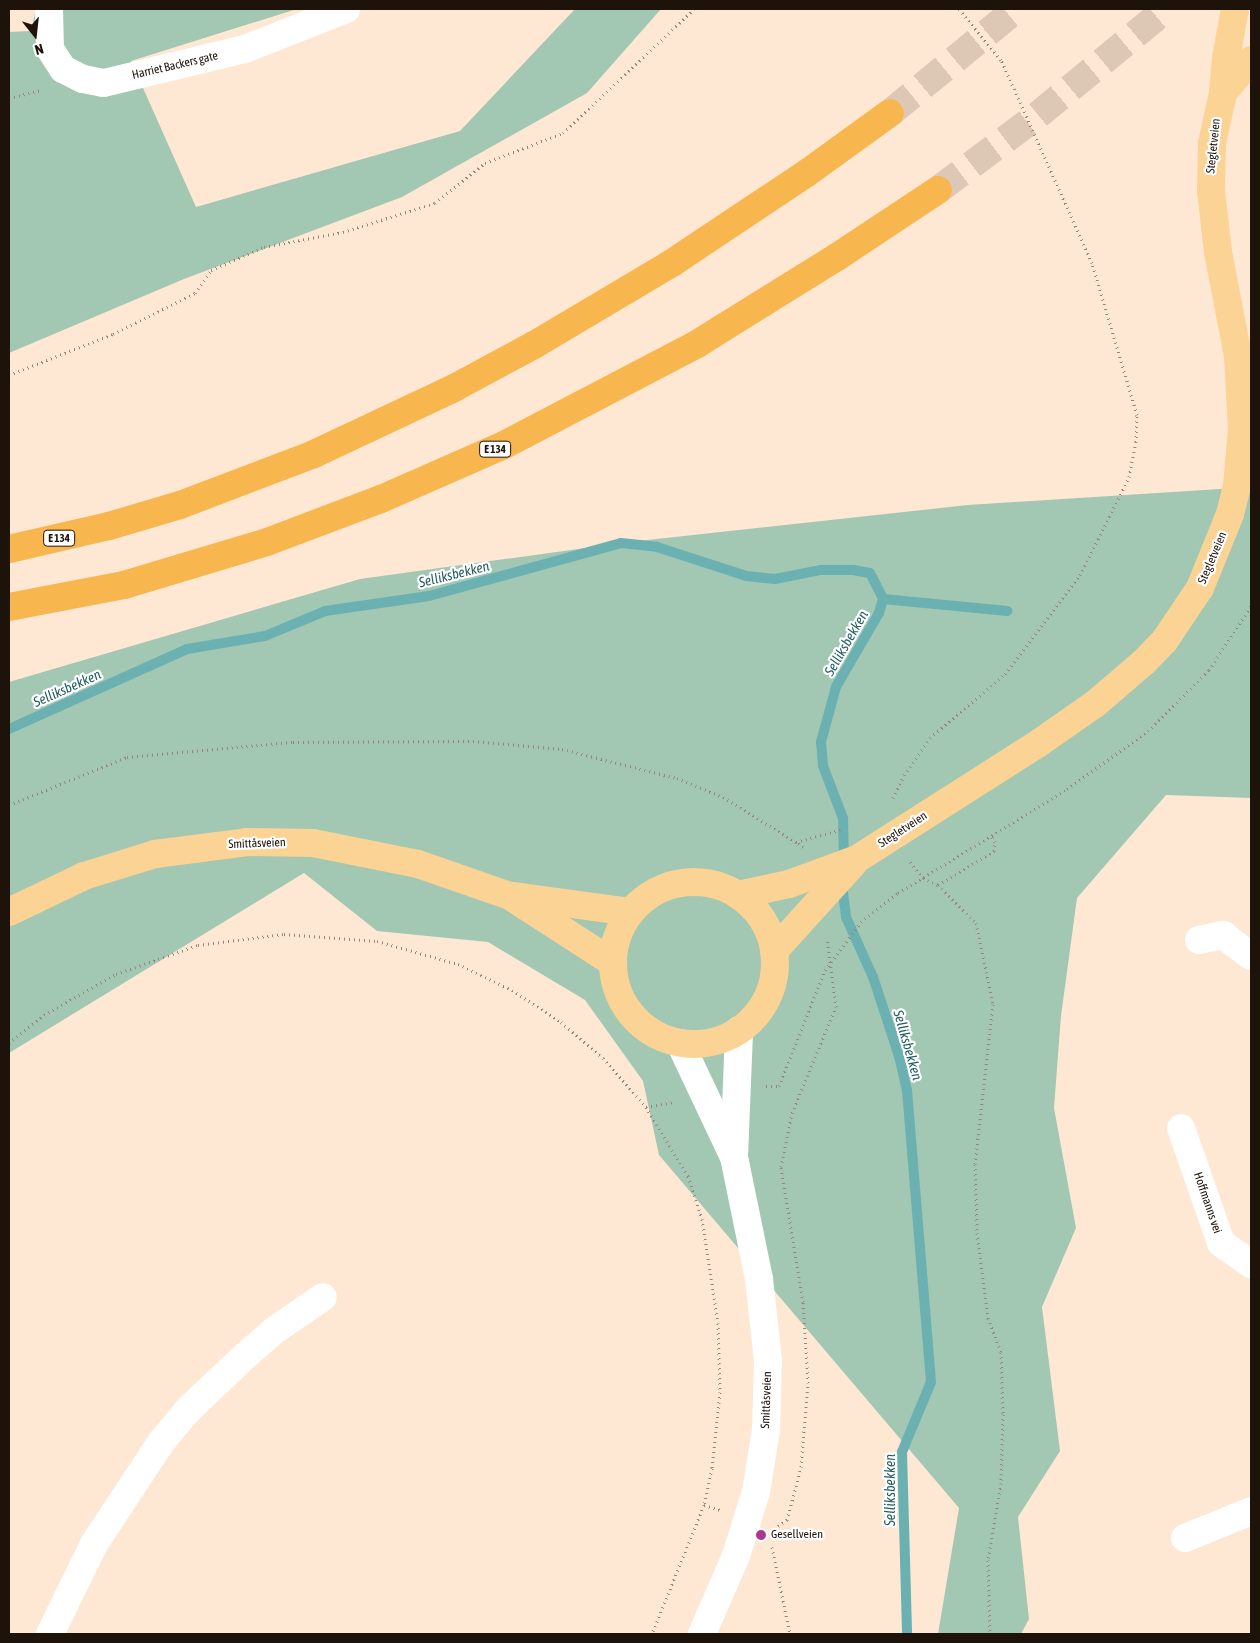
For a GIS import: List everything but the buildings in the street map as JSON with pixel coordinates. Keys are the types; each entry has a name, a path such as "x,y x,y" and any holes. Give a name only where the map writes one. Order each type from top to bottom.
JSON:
{"highway":[{"name":"E 134","path":"9,549 110,526 180,505 314,454 454,388 534,345 672,263 807,173 890,113"},
{"name":"E 134","path":"9,607 124,585 208,561 327,521 479,456 697,344 837,257 938,190"}],"main road":[{"name":"Stegletveien","path":"738,894 765,890 857,859 1088,709 1144,662 1184,614 1208,573 1222,540 1237,486 1242,429 1238,356 1218,252 1211,190 1212,143 1224,93 1226,58 1235,9"},
{"name":"Stegletveien","path":"1224,93 1251,60"},
{"name":"Smittåsveien","path":"9,912 48,891 117,864 193,848 247,842 313,844 379,855 418,864 510,896 631,912"},
{"name":"Stegletveien","path":"782,941 857,859"},
{"path":"681,883 710,884 738,894 782,941 768,996 751,1021 739,1030 711,1042 680,1043 650,1031 626,1008 618,994 612,962 615,944 631,912 653,893 681,883"},
{"name":"Smittåsveien","path":"510,896 612,962"}],"street":[{"name":"Harriet Backers gate","path":"49,9 50,49 63,69 83,79 104,83 245,49 346,9"},
{"path":"1199,940 1223,935 1251,956"},
{"name":"Smittåsveien","path":"734,1157 739,1030"},
{"name":"Smittåsveien","path":"680,1043 734,1157 759,1279 768,1398 761,1464 749,1518 702,1634"},
{"name":"Hoffmanns vei","path":"1181,1128 1221,1244 1251,1264"},
{"path":"50,1634 94,1544 162,1442 187,1411 275,1330 323,1297"},
{"path":"1185,1538 1251,1511"}],"path":[{"path":"9,375 113,334 195,293 212,270 264,247 343,232 435,203 486,162 563,133 694,9"},
{"path":"890,808 904,775 930,738 1005,674 1080,575 1129,477 1136,442 1137,415 1131,390 1089,255 1001,60 959,9"},
{"path":"779,1086 814,992 834,954 877,907 990,834 1067,789 1148,731 1209,670 1251,606"},
{"path":"9,805 127,757 293,742 472,741 562,749 678,778 723,797 808,850"},
{"path":"796,842 833,832"},
{"path":"938,885 994,851 995,842 990,834"},
{"path":"905,854 923,878 938,885 976,922 993,1004 975,1164 977,1234 988,1318 1001,1352 1003,1414 1001,1483 988,1560 990,1634"},
{"path":"9,1043 90,987 170,953 255,936 334,935 405,947 458,964 512,990 561,1022 603,1058 646,1107 675,1152 696,1196 709,1250 720,1356 718,1428 704,1505 652,1634"},
{"path":"771,1527 784,1525 787,1520 800,1466 805,1428 807,1340 781,1166 792,1113 836,1007 826,936"},
{"path":"646,1107 682,1100"},
{"path":"772,1536 790,1634"}],"green space":[{"path":"36,9 297,9 131,61 196,207 460,131 575,9 661,9 587,93 402,197 184,279 9,353 9,32 31,31"},
{"path":"1251,487 1251,798 1166,795 1077,898 1061,1016 1054,1108 1076,1228 1042,1307 1060,1451 1018,1517 1029,1619 1021,1634 938,1634 959,1508 659,1155 643,1081 585,1000 488,942 377,931 304,873 9,1053 9,682 360,579 629,542 968,505"}],"waterway":[{"name":"Selliksbekken","path":"9,729 187,649 265,636 325,611 429,596 621,543 657,547 746,576 775,579 821,570 853,570 870,573 883,599 879,613 836,687 821,742 823,766 843,818 844,862"},
{"path":"883,599 1007,611"},
{"name":"Selliksbekken","path":"842,884 846,917 873,977 899,1056 907,1090 931,1382 902,1452 907,1634"}],"tunnel":[{"path":"890,113 1016,9"},
{"path":"938,190 1038,115 1166,9"}],"place":[{"name":"Gesellveien","path":"761,1535"}]}
